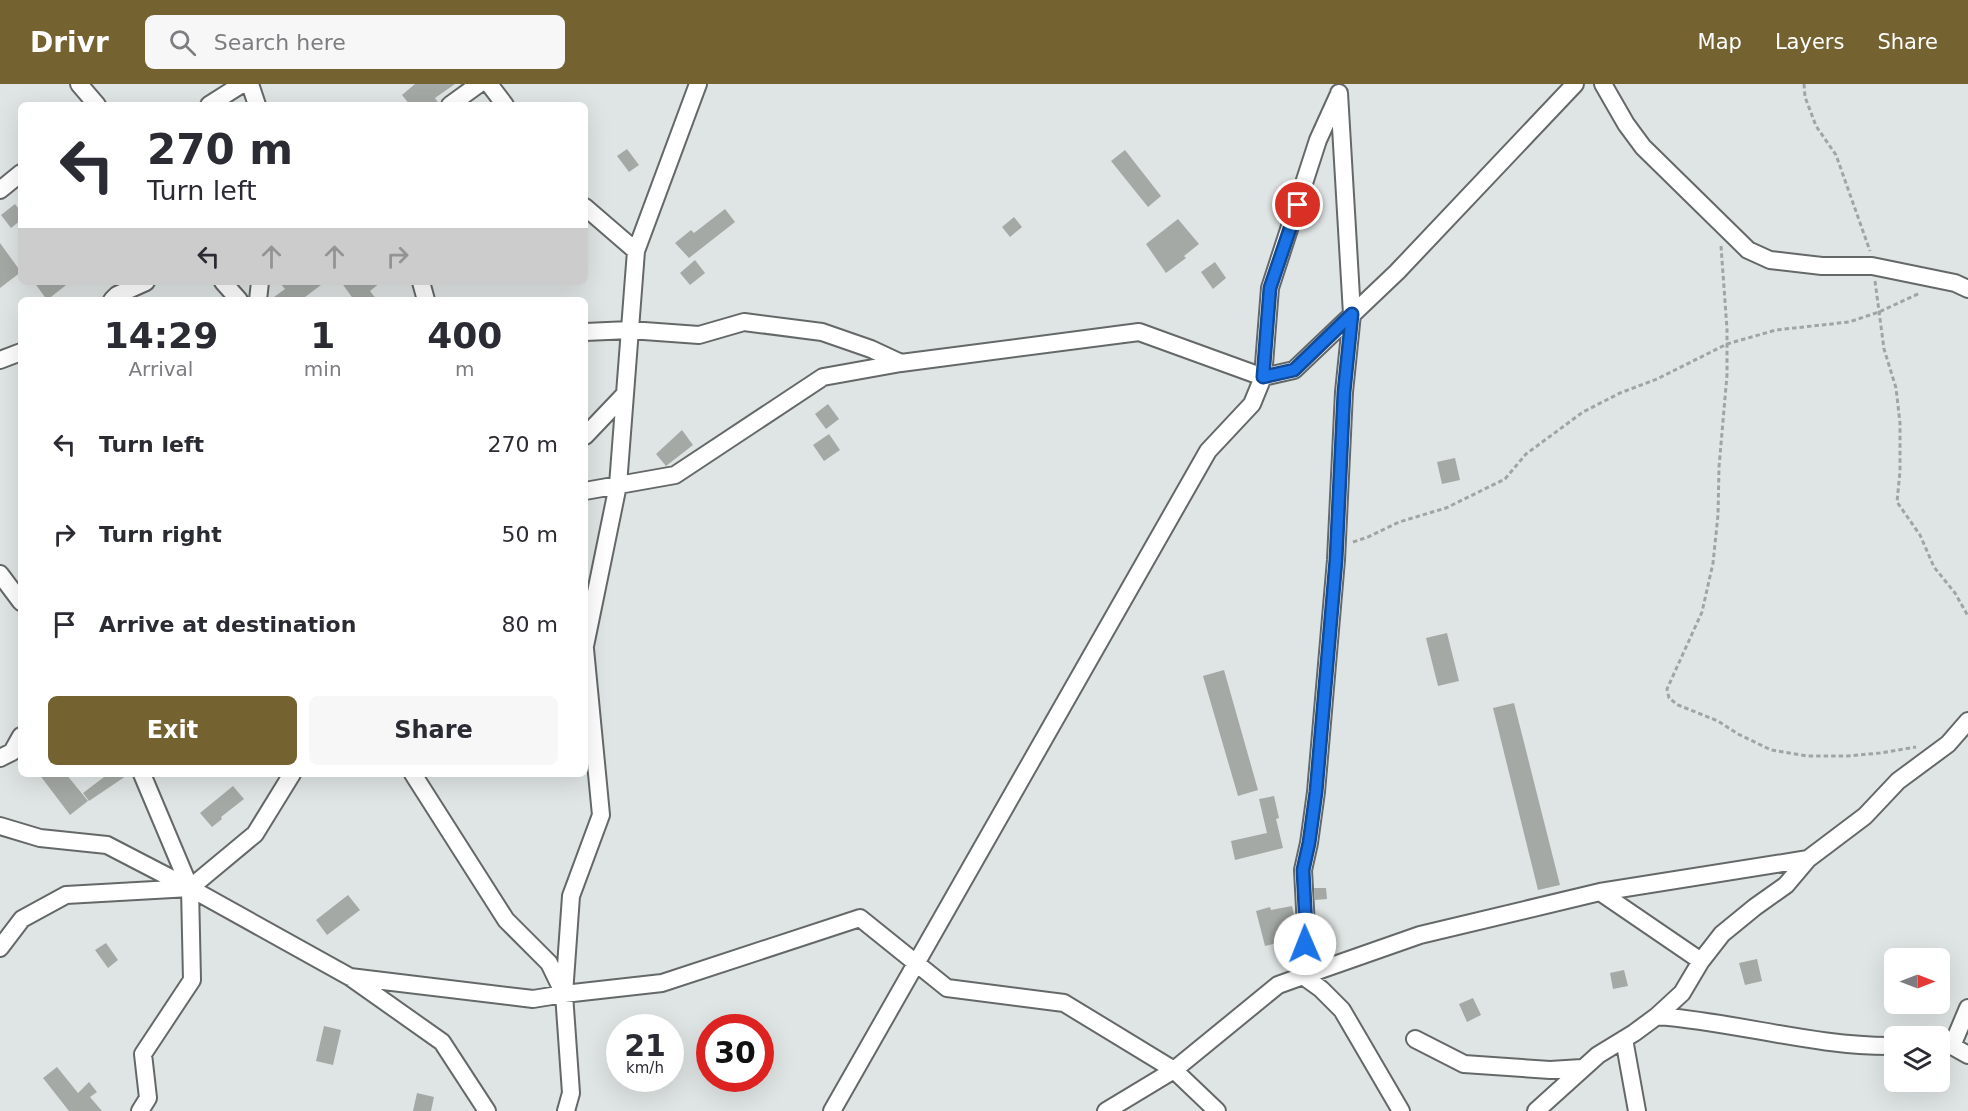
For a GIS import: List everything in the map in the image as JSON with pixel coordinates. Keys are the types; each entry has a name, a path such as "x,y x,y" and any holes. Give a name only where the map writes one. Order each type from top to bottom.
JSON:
{"street":[{"path":"79,84 95,102"},
{"path":"214,102 242,84"},
{"path":"250,84 256,102"},
{"path":"454,102 479,84"},
{"path":"489,84 503,102"},
{"path":"588,632 618,485 636,250 698,84"},
{"path":"588,490 675,475 823,377 901,363 1139,332 1263,377 1294,370 1397,272 1575,84"},
{"path":"1603,84 1626,124 1643,147 1748,249 1770,260 1822,266 1872,266 1905,274 1958,282"},
{"path":"1304,976 1306,927 1303,870 1316,792 1337,546 1344,392 1352,314 1340,89"},
{"path":"832,1111 1208,452 1252,404 1263,377 1270,288 1318,140 1340,89"},
{"path":"0,190 18,175"},
{"path":"588,210 636,250"},
{"path":"115,297 139,285"},
{"path":"226,285 236,297"},
{"path":"588,332 630,330 699,335 744,322 822,332 871,349 901,363"},
{"path":"0,360 18,353"},
{"path":"588,433 625,394"},
{"path":"0,574 18,598"},
{"path":"566,1111 571,1093 564,994 571,896 601,814 588,678"},
{"path":"1536,1111 1598,1055 1657,1016 1682,993 1701,961 1722,934 1786,885 1808,859 1865,816 1898,781 1948,744 1968,722"},
{"path":"0,758 12,752 18,741"},
{"path":"140,1111 148,1098 143,1054 192,980 190,888 143,777"},
{"path":"0,948 22,919 66,895 190,888 255,834 290,777"},
{"path":"415,777 506,920 549,963 564,994"},
{"path":"0,826 40,838 107,845 190,888 350,977 442,1042 487,1111"},
{"path":"1106,1111 1174,1070 1278,986 1304,976 1420,935 1600,892 1808,859"},
{"path":"1600,892 1701,961"},
{"path":"350,977 533,999 662,983 860,918 947,988 1064,1003 1174,1070 1217,1111"},
{"path":"1304,976 1342,1010 1401,1111"},
{"path":"1950,1039 1968,1008"},
{"path":"1657,1016 1689,1018 1862,1047 1884,1046"},
{"path":"1416,1039 1464,1064 1550,1070 1582,1068"},
{"path":"1624,1039 1637,1111"},
{"path":"1950,1048 1968,1055"}],"path":[{"path":"1804,84 1805,97 1816,126 1836,155 1870,246 1884,349 1896,388 1900,423 1900,471 1897,502 1920,535 1934,567 1955,593 1968,616"},
{"path":"1720,224 1727,375 1713,563 1702,612 1667,689 1669,698 1686,709 1718,721 1771,750 1806,756 1847,756 1948,744"},
{"path":"1337,546 1368,537 1399,522 1446,508 1505,479 1526,454 1583,412 1727,344 1776,330 1849,322 1958,282"}],"building":[{"path":"415,84 455,84 435,98 438,102 408,102 402,95"},
{"path":"627,149 639,165 629,172 617,156"},
{"path":"1125,150 1161,196 1148,207 1111,161"},
{"path":"15,204 18,208 18,222 11,228 1,215"},
{"path":"725,209 735,222 689,258 675,243 691,230 694,233"},
{"path":"1014,217 1022,227 1010,237 1002,227"},
{"path":"1178,219 1199,244 1184,256 1186,258 1166,273 1146,244"},
{"path":"0,243 18,268 18,274 0,288"},
{"path":"695,260 705,273 690,285 680,273"},
{"path":"1215,262 1226,278 1213,289 1201,272"},
{"path":"36,285 66,285 51,297 45,297"},
{"path":"282,285 321,285 305,297 274,297 285,289"},
{"path":"343,285 377,285 370,291 375,297 352,297"},
{"path":"828,404 839,419 826,429 815,414"},
{"path":"682,430 693,445 666,466 656,454"},
{"path":"829,434 840,450 824,461 813,445"},
{"path":"1455,458 1460,480 1442,484 1437,462"},
{"path":"1447,633 1459,681 1438,686 1426,638"},
{"path":"1224,670 1258,790 1238,796 1203,676"},
{"path":"1514,703 1560,885 1538,890 1493,708"},
{"path":"41,777 68,777 88,801 70,815"},
{"path":"104,777 125,777 89,801 83,793"},
{"path":"233,786 244,799 212,827 200,813"},
{"path":"1274,796 1279,818 1276,819 1283,848 1235,860 1231,841 1267,833 1259,799"},
{"path":"1314,888 1326,888 1327,899 1315,900"},
{"path":"348,895 360,910 327,935 316,920"},
{"path":"1292,906 1295,919 1295,939 1265,946 1256,911 1270,907 1271,910"},
{"path":"106,943 118,960 108,968 95,950"},
{"path":"1757,959 1762,981 1745,985 1739,963"},
{"path":"1624,970 1628,986 1613,989 1610,973"},
{"path":"1473,998 1481,1015 1467,1022 1459,1004"},
{"path":"324,1026 341,1030 333,1065 316,1061"},
{"path":"57,1067 78,1093 89,1082 97,1092 90,1097 102,1111 69,1111 43,1078"},
{"path":"417,1093 434,1097 431,1111 413,1111"}],"route":[{"path":"1298,205 1270,288 1263,377 1294,370 1352,314 1344,392 1332,614 1316,792 1303,870 1305,944"}]}
